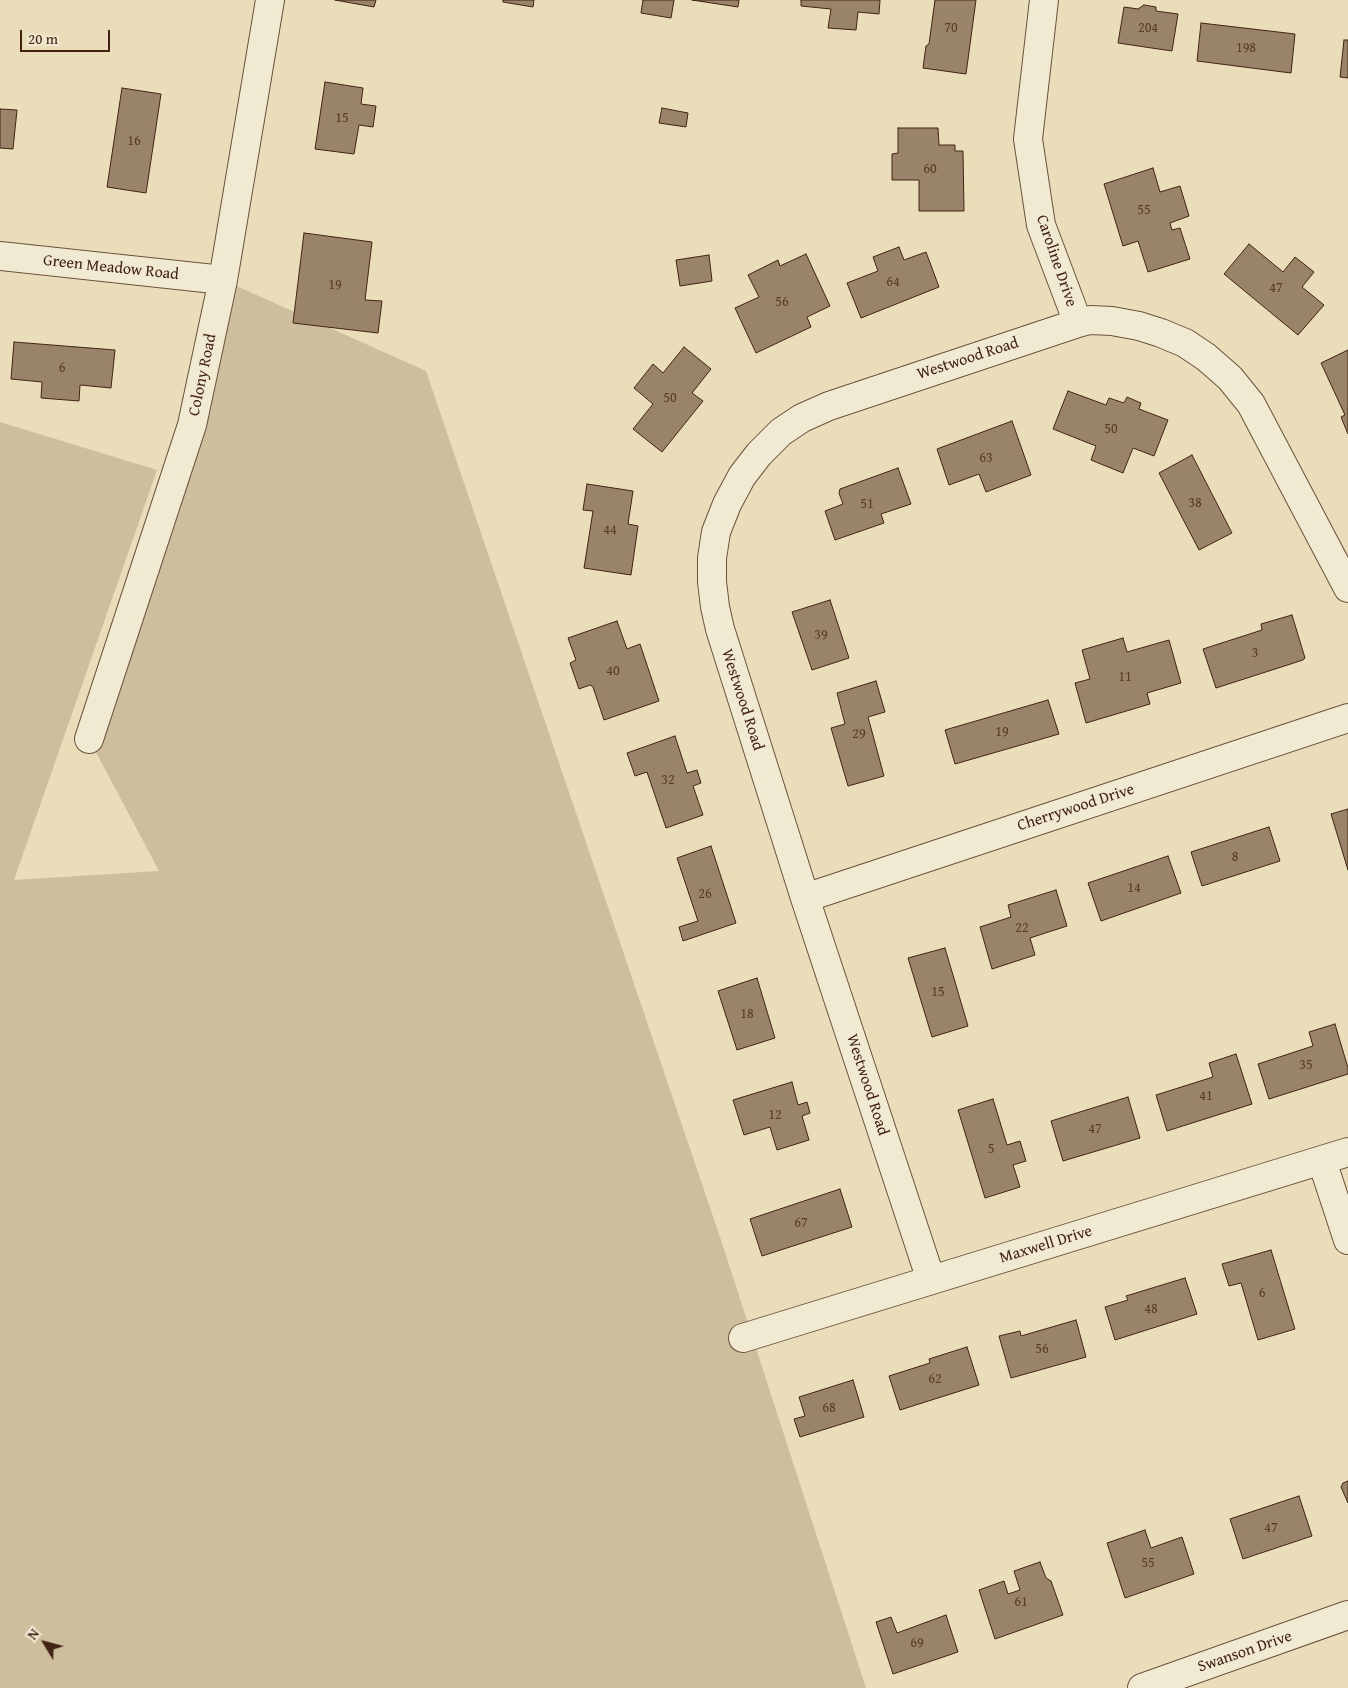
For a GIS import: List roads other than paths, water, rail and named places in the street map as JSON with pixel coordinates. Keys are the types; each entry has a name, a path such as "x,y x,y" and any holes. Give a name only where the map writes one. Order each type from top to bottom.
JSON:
{"street":[{"name":"Colony Road","path":"89,739 192,425 223,280 270,0"},
{"name":"Caroline Drive","path":"1044,0 1028,139 1041,225 1078,323 1090,320 1112,321 1162,333 1206,357 1230,378 1251,404 1348,588"},
{"name":"Green Meadow Road","path":"0,256 223,280"},
{"name":"Westwood Road","path":"930,1280 805,898 720,629 712,582 712,558 716,532 727,504 742,476 759,454 781,432 802,418 829,406 1078,323"},
{"name":"Cherrywood Drive","path":"805,898 1348,718"},
{"name":"Maxwell Drive","path":"743,1338 1348,1152"},
{"path":"1322,1161 1348,1240"},
{"name":"Swanson Drive","path":"1142,1688 1348,1615"}]}
